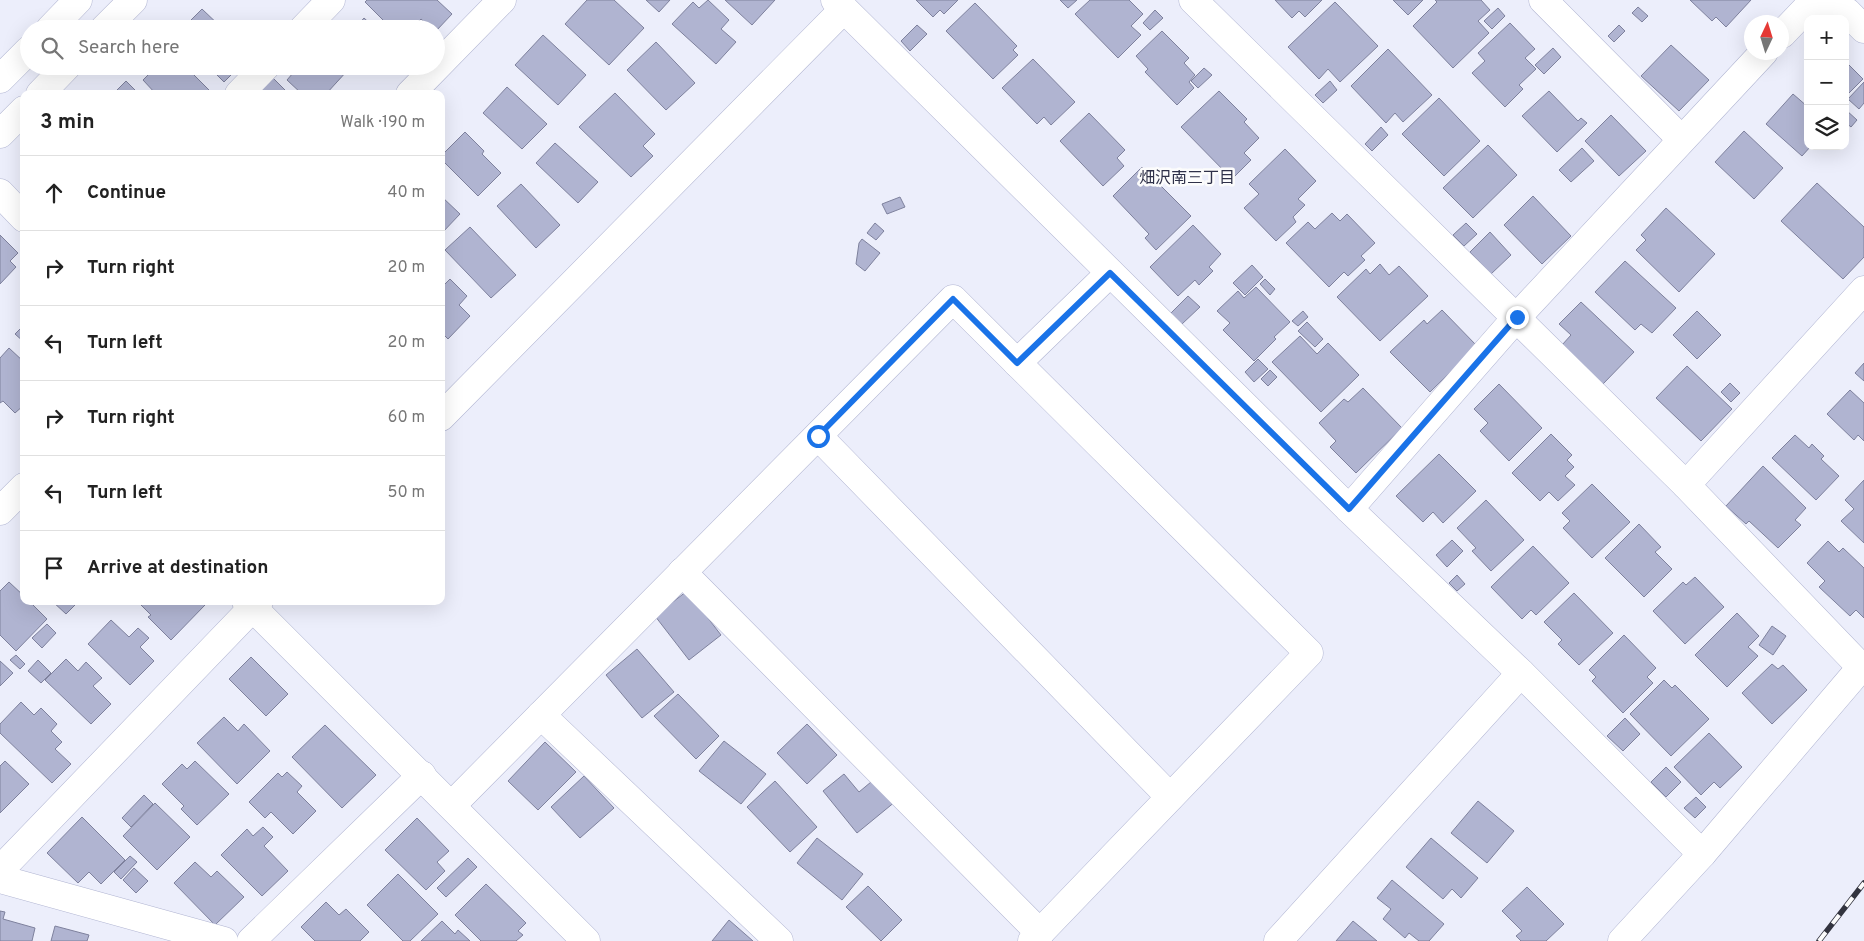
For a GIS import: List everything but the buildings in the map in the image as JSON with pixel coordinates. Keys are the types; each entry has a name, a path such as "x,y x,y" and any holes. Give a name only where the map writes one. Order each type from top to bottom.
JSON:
{"street":[{"path":"59,20 78,0"},
{"path":"113,20 132,0"},
{"path":"312,20 331,0"},
{"path":"445,58 502,0"},
{"path":"1193,0 1517,317 1686,485 1862,665 1702,854 1622,941"},
{"path":"1543,0 1681,139"},
{"path":"1789,27 1805,10 1824,2 1847,12 1864,29"},
{"path":"445,413 839,4 1349,509 1521,673 1702,854"},
{"path":"0,79 20,59"},
{"path":"1349,509 1517,317 1756,60"},
{"path":"44,90 58,75"},
{"path":"243,90 257,75"},
{"path":"414,90 429,75"},
{"path":"0,134 20,114"},
{"path":"0,192 20,214"},
{"path":"1017,363 1110,273"},
{"path":"1686,485 1864,290"},
{"path":"452,805 682,572 953,299 1309,653 1036,937 682,572"},
{"path":"818,436 1170,798"},
{"path":"0,511 20,491"},
{"path":"0,870 251,605"},
{"path":"255,605 586,941"},
{"path":"1278,941 1521,673"},
{"path":"541,715 779,941"},
{"path":"251,941 422,775"},
{"path":"0,879 224,941"}],"railway":[{"path":"1819,941 1864,883"}],"district":[{"name":"畑沢南三丁目","path":"1187,177"}],"route":[{"path":"818,436 953,299 1017,363 1110,273 1349,509 1517,317"}]}
